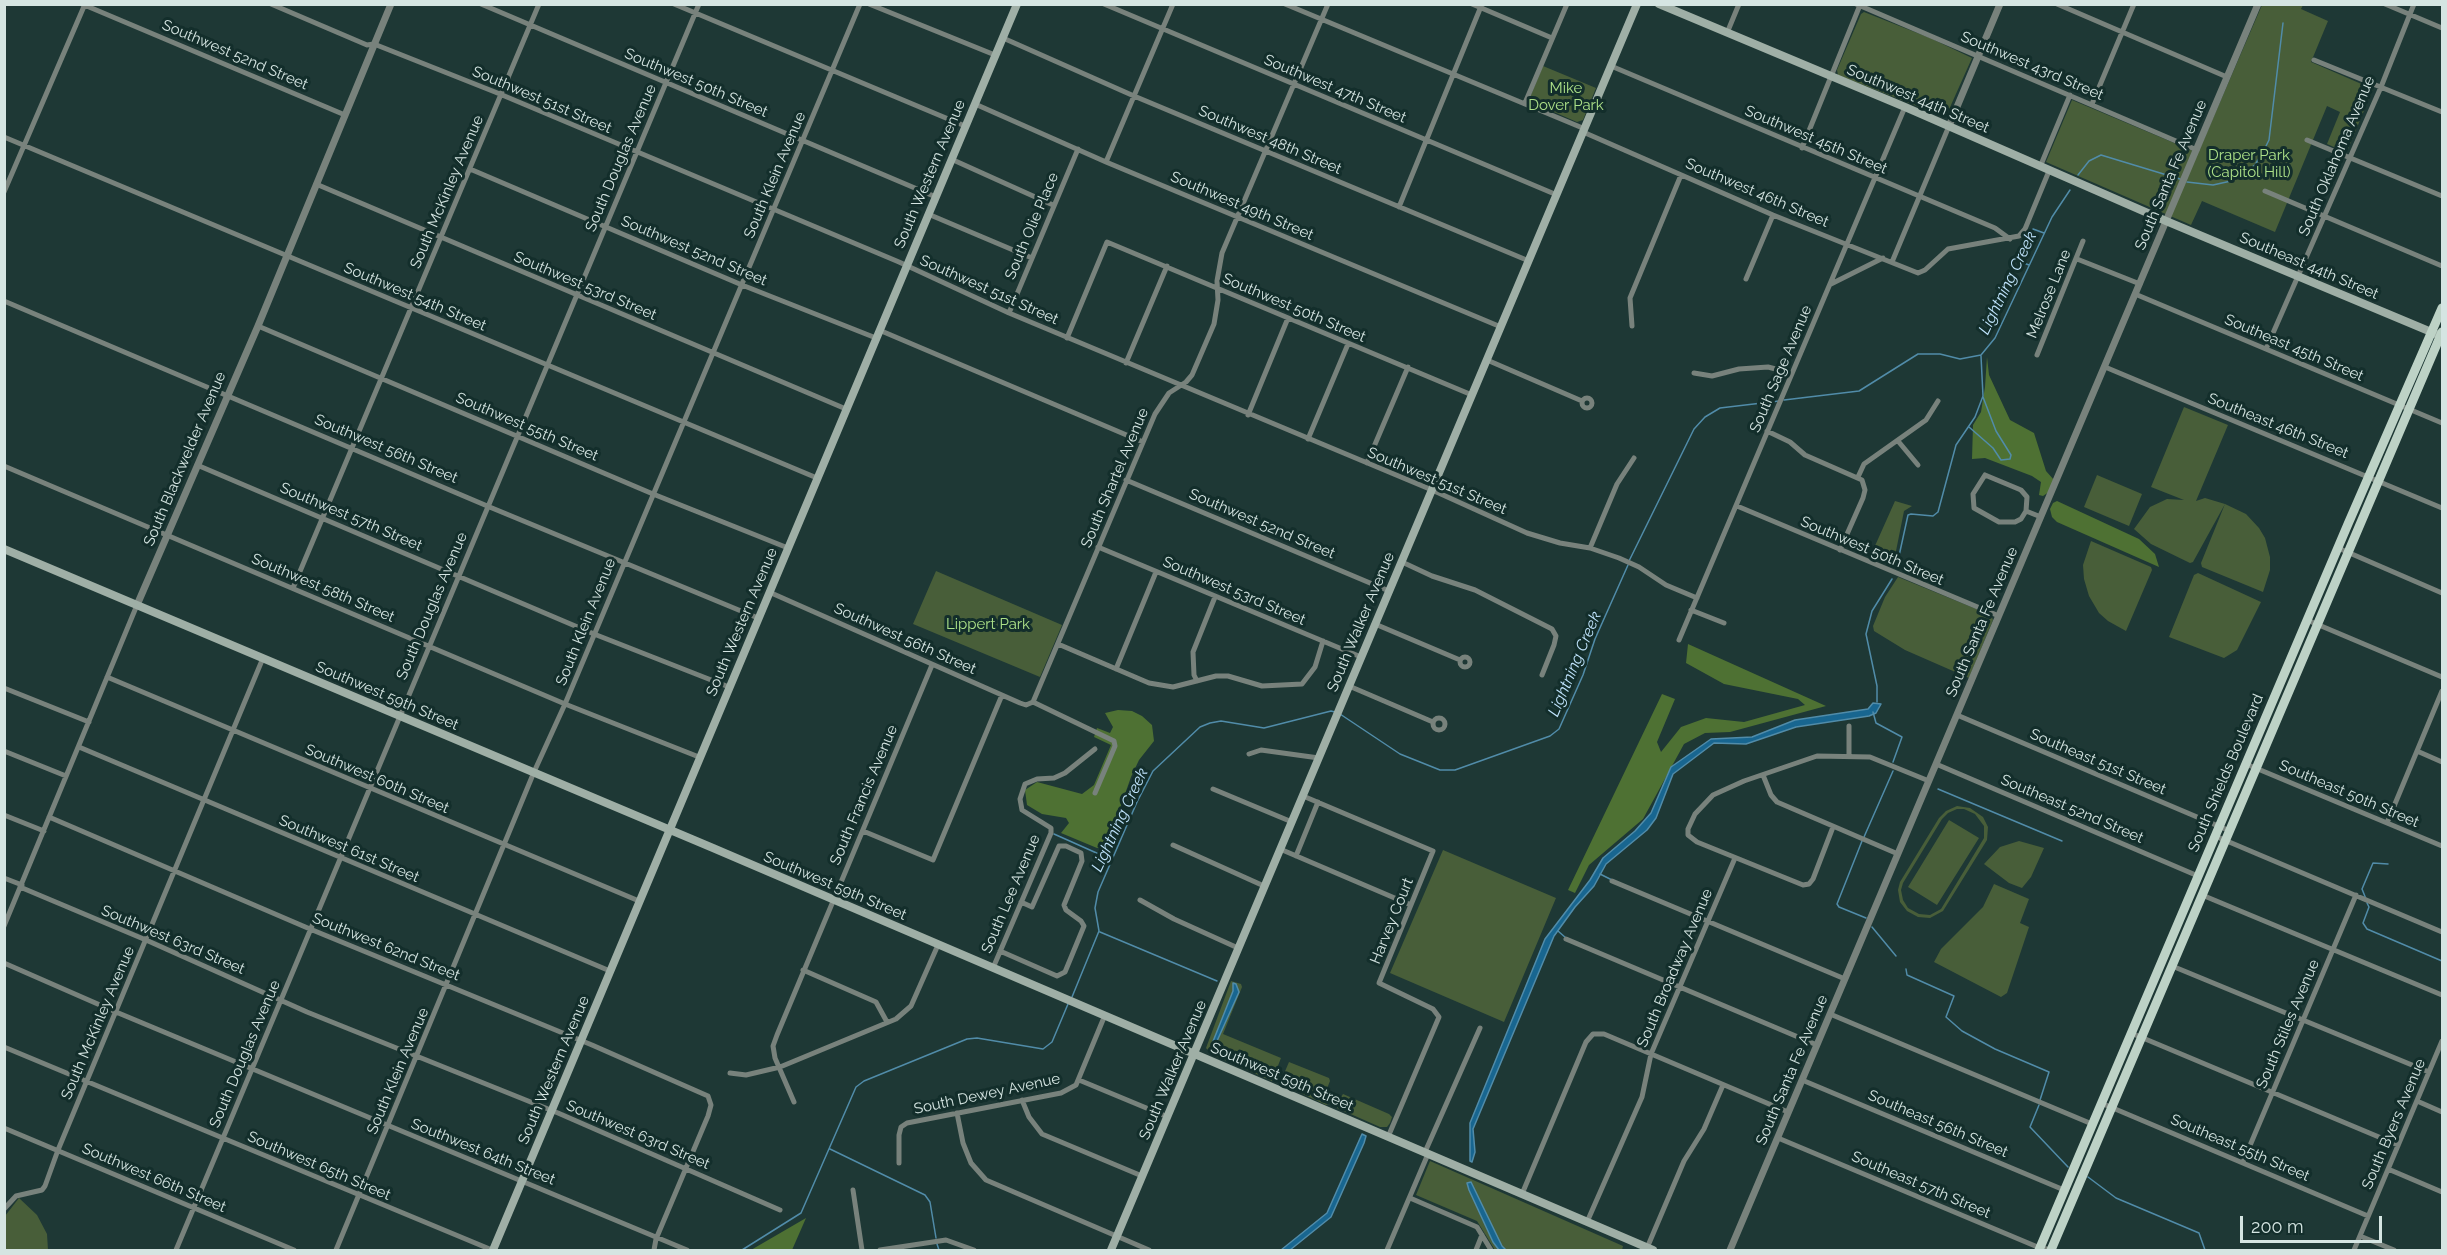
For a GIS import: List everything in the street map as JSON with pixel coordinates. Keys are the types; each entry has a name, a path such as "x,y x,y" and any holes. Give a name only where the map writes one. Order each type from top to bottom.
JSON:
{"main road":[{"name":"South Western Avenue","path":"492,1251 1017,4"},
{"name":"South Walker Avenue","path":"1112,1251 1637,4"},
{"name":"Southwest 44th Street","path":"1659,4 1831,78 1905,107 2166,221"},
{"name":"Southeast 44th Street","path":"2166,221 2439,334"},
{"name":"South Shields Boulevard","path":"2053,1250 2409,409 2439,334 2442,308"},
{"name":"South Shields Boulevard","path":"2039,1249 2399,405 2439,334"},
{"name":"Southwest 59th Street","path":"4,549 669,829 1650,1249"}],"street":[{"name":"Southwest 51st Street","path":"272,4 368,45 374,44 501,95 906,266 1009,313 1248,415 1432,490 1527,533 1560,543 1590,548 1619,558 1640,567 1666,585 1697,598"},
{"name":"South Blackwelder Avenue","path":"4,926 137,605 226,395 258,326 391,4"},
{"name":"Southwest 50th Street","path":"481,4 936,197"},
{"name":"South McKinley Avenue","path":"293,588 539,4"},
{"path":"674,4 965,126"},
{"name":"South Douglas Avenue","path":"176,1251 699,4"},
{"name":"South Klein Avenue","path":"336,1251 534,772 684,424 860,4"},
{"path":"870,4 995,56"},
{"name":"Southwest 47th Street","path":"1104,4 1161,30 1557,195"},
{"path":"1106,162 1173,4"},
{"name":"Southwest 46th Street","path":"1285,4 1452,75 1525,103 1681,175 1918,273 1923,272 1948,249 2010,239"},
{"name":"South Shartel Avenue","path":"1033,702 1126,480 1162,401 1192,375 1214,324 1222,253 1328,4"},
{"path":"1472,4 1482,6 1552,38"},
{"path":"1525,103 1567,4"},
{"path":"1727,34 1739,4"},
{"path":"1892,262 2000,4"},
{"path":"2057,4 2227,77"},
{"path":"2092,104 2134,4"},
{"path":"2385,4 2442,28"},
{"name":"South Oklahoma Avenue","path":"2266,349 2381,87 2414,4"},
{"path":"4,192 84,5"},
{"name":"Southwest 52nd Street","path":"84,5 345,115"},
{"path":"1803,148 1859,5"},
{"name":"Southwest 43rd Street","path":"1859,5 2197,150"},
{"name":"South Santa Fe Avenue","path":"1730,1251 2258,5"},
{"path":"1399,207 1482,6"},
{"name":"Southwest 48th Street","path":"1003,38 1134,96 1529,261"},
{"path":"2314,60 2442,112"},
{"name":"Southwest 45th Street","path":"1611,66 1995,228 2010,239"},
{"path":"2040,167 2070,95"},
{"name":"Southwest 49th Street","path":"975,104 1106,162 1501,327"},
{"name":"South Sage Avenue","path":"1678,640 1905,107"},
{"name":"Southwest 54th Street","path":"4,138 817,478"},
{"path":"2307,140 2442,196"},
{"name":"South Olie Place","path":"1009,313 1078,149"},
{"path":"951,159 1053,205"},
{"name":"Southwest 52nd Street","path":"470,169 742,285 878,334 1143,442"},
{"path":"2010,239 2019,236 2025,229 2049,171"},
{"path":"1632,326 1630,298 1681,175"},
{"name":"Southwest 53rd Street","path":"316,184 846,409"},
{"path":"2265,191 2442,266"},
{"path":"928,214 1032,258"},
{"path":"1746,279 1773,214"},
{"name":"Melrose Lane","path":"2037,355 2083,241"},
{"name":"Southwest 50th Street","path":"1067,338 1107,242 1472,395"},
{"path":"1829,285 1883,258"},
{"path":"2077,259 2140,284"},
{"path":"1126,363 1167,267"},
{"name":"Southeast 45th Street","path":"2135,294 2442,423"},
{"name":"Southwest 56th Street","path":"4,301 758,618"},
{"path":"1248,415 1288,318"},
{"name":"Southwest 55th Street","path":"258,326 653,494 788,548"},
{"path":"1308,440 1348,344"},
{"path":"1487,360 1582,401"},
{"path":"1694,373 1712,376 1739,369 1768,367 1791,373"},
{"name":"Southeast 46th Street","path":"2105,367 2442,508"},
{"path":"1367,463 1408,368"},
{"path":"1858,477 1864,464 1926,420 1938,401"},
{"path":"1767,431 1790,442 1812,459 1863,480 1865,490 1840,550"},
{"path":"1899,441 1918,465"},
{"path":"1590,548 1617,484 1634,458"},
{"name":"Southwest 57th Street","path":"197,465 594,634 729,687"},
{"name":"Southwest 58th Street","path":"4,466 565,704 699,757"},
{"path":"1985,475 2021,490 2027,497 2026,511 2021,519 2015,522 1999,522 1974,508 1972,502 1977,487 1985,475"},
{"name":"Southwest 52nd Street","path":"1126,480 1389,591"},
{"name":"Southwest 50th Street","path":"1737,506 1999,616"},
{"path":"2026,511 2041,517"},
{"name":"Southwest 53rd Street","path":"1098,547 1361,657"},
{"path":"2337,548 2442,593"},
{"path":"1402,562 1432,576 1476,590 1552,629 1556,636 1542,675"},
{"path":"1116,669 1156,572"},
{"name":"Southwest 56th Street","path":"769,592 1002,695 1026,705 1033,702 1114,741 1095,793"},
{"path":"1197,681 1193,668 1193,652 1215,597"},
{"path":"1692,610 1724,622"},
{"path":"2307,620 2442,677"},
{"path":"1375,624 1460,660"},
{"path":"1058,644 1163,687 1184,686 1197,681 1228,676 1262,686 1302,684 1315,667 1323,641"},
{"name":"South McKinley Avenue","path":"4,1209 16,1196 42,1190 263,658"},
{"name":"South Francis Avenue","path":"794,1102 775,1058 773,1046 932,664"},
{"name":"Southwest 60th Street","path":"107,677 639,901"},
{"path":"1349,686 1433,722"},
{"path":"4,688 88,722"},
{"path":"2387,823 2442,691"},
{"path":"863,831 933,860 1002,695"},
{"name":"Southeast 51st Street","path":"1957,715 2217,831 2226,841 2442,932"},
{"path":"1849,726 1849,755"},
{"name":"Southwest 61st Street","path":"79,747 610,971"},
{"name":"South Lee Avenue","path":"993,968 1051,828 1022,810 1020,800 1025,784 1037,779 1054,778 1065,773 1081,758 1095,750"},
{"path":"1249,754 1261,750 1319,758"},
{"path":"4,751 66,776"},
{"path":"2417,751 2442,762"},
{"path":"1833,827 1813,879 1807,884 1797,883 1735,858 1697,842 1688,835 1688,829 1695,814 1713,795 1744,781 1816,756 1870,757 1929,781"},
{"name":"Southeast 52nd Street","path":"1936,764 2198,876"},
{"name":"Southeast 50th Street","path":"2246,764 2442,846"},
{"path":"1763,775 1777,802 1898,854"},
{"path":"1213,789 1292,822"},
{"path":"1296,856 1318,802 1303,796"},
{"name":"Harvey Court","path":"1318,802 1433,851 1379,983 1433,1009 1439,1017 1388,1137"},
{"path":"4,815 44,831"},
{"name":"Southwest 62nd Street","path":"50,817 310,929 448,984 703,1093 711,1101 708,1116 685,1167"},
{"name":"Southeast 51st Street","path":"2217,831 2230,831"},
{"path":"1173,845 1264,886"},
{"path":"1000,951 1057,976 1065,972 1084,926 1081,921 1065,910 1064,905 1082,861 1081,853 1066,846 1058,848 1032,907 1021,902"},
{"path":"1280,849 1411,904"},
{"name":"South Broadway Avenue","path":"1587,1222 1642,1097 1651,1054 1735,858"},
{"path":"4,878 21,886"},
{"path":"1612,881 1845,979"},
{"name":"Southwest 63rd Street","path":"21,886 307,1012 685,1167 780,1210"},
{"path":"2202,895 2442,995"},
{"name":"South Stiles Avenue","path":"2243,1162 2356,895"},
{"path":"1140,900 1188,927 1238,948"},
{"path":"1566,939 1817,1046"},
{"path":"730,1073 746,1075 780,1067 896,1019 912,1006 938,945"},
{"name":"Southwest 64th Street","path":"4,963 388,1127 687,1251"},
{"path":"2172,966 2429,1072"},
{"path":"803,970 876,1002 887,1022"},
{"path":"1830,1014 2092,1124"},
{"name":"South Dewey Avenue","path":"899,1163 898,1142 901,1127 915,1120 1061,1093 1076,1085 1105,1016"},
{"path":"1387,1251 1480,1028"},
{"path":"2132,1033 2398,1145"},
{"path":"1522,1194 1586,1042 1593,1034 1604,1034 1788,1112"},
{"name":"South Byers Avenue","path":"2354,1251 2442,1041"},
{"name":"Southwest 65th Street","path":"4,1047 492,1251"},
{"path":"1079,1080 1168,1117"},
{"name":"Southeast 56th Street","path":"1802,1080 2064,1190"},
{"path":"1650,1249 1684,1161 1704,1129 1723,1085"},
{"path":"1022,1100 1029,1117 1042,1134 1142,1176"},
{"path":"2417,1101 2442,1112"},
{"name":"Southeast 55th Street","path":"2102,1103 2368,1216"},
{"path":"957,1113 963,1143 971,1163 986,1180 1149,1251"},
{"name":"Southwest 66th Street","path":"4,1128 294,1251"},
{"name":"Southeast 57th Street","path":"1778,1138 2039,1249 2053,1250"},
{"path":"654,1251 656,1239 685,1167"},
{"path":"2388,1169 2442,1192"},
{"path":"854,1190 862,1251"},
{"path":"1410,1198 1477,1227 1491,1251"},
{"path":"1476,1251 1482,1235"},
{"path":"2360,1236 2394,1251"},
{"path":"880,1251 917,1247 946,1240 974,1251"}],"green space":[{"name":"Draper Park (Capitol Hill)","path":"2262,5 2303,5 2301,9 2328,21 2311,62 2373,89 2348,149 2343,151 2327,144 2340,112 2327,106 2275,232 2202,201 2191,225 2046,162 2072,100 2198,153"},
{"path":"1864,12 1930,38 1972,58 1947,114 1942,116 1838,75 1837,70 1861,14"},
{"name":"Mike Dover Park","path":"1543,66 1596,88 1583,120 1577,122 1533,103 1530,97"},
{"path":"1987,357 1989,375 2010,420 2034,433 2046,471 2054,480 2049,492 2043,496 2039,495 2041,482 2032,476 1985,458 1972,459 1973,425 1981,412"},
{"path":"2184,407 2228,425 2196,501 2205,498 2225,504 2193,562 2190,563 2151,544 2134,529 2150,507 2167,499 2184,500 2151,487"},
{"path":"2097,475 2142,494 2129,526 2084,507"},
{"path":"1895,501 1912,506 1904,511 1893,566 1870,557"},
{"path":"2057,501 2139,539 2155,554 2159,567 2057,522 2052,517 2050,509"},
{"path":"2225,504 2246,514 2265,538 2270,557 2270,570 2263,592 2202,567 2201,563"},
{"path":"2091,541 2151,567 2152,570 2126,631 2099,613 2089,596 2083,565"},
{"name":"Lippert Park","path":"936,571 1062,625 1040,677 913,624"},
{"path":"2198,573 2261,602 2237,650 2224,658 2169,637 2194,575"},
{"path":"1898,577 1991,615 1993,620 1969,678 1905,650 1874,631 1873,626 1885,597"},
{"path":"1688,644 1826,706 1730,732 1705,733 1684,744 1643,819 1589,865 1575,893 1568,890 1662,694 1675,699 1657,742 1661,752 1681,727 1706,718 1744,722 1805,705 1798,699 1724,684 1686,663"},
{"path":"1118,710 1132,711 1142,716 1152,725 1154,741 1139,760 1131,777 1106,848 1097,848 1061,833 1069,823 1066,818 1042,814 1027,805 1025,790 1037,782 1082,794 1094,785 1111,745 1094,737 1097,728 1110,733 1113,727 1105,713"},
{"path":"1957,806 1970,808 1983,817 1988,827 1987,840 1943,911 1930,918 1918,917 1907,911 1900,902 1898,890 1900,882 1939,818 1946,811","holes":["1964,809 1975,814 1984,826 1984,838 1941,909 1930,915 1919,914 1908,908 1903,900 1901,890 1903,883 1942,819 1948,813"]},
{"path":"1949,820 1979,838 1937,905 1908,887"},
{"path":"2019,841 2044,848 2031,877 2022,888 2009,883 1984,864 2000,847"},
{"path":"1443,850 1556,898 1504,1022 1390,973"},
{"path":"1994,884 2029,899 2020,923 2029,927 2007,993 2001,997 1934,962 1941,949 1983,907"},
{"path":"1231,981 1241,984 1242,987 1223,1034 1281,1058 1272,1081 1211,1054 1206,1048"},
{"path":"1289,1062 1329,1078 1326,1091 1335,1095 1329,1104 1326,1105 1280,1083"},
{"path":"1343,1094 1389,1114 1392,1117 1390,1123 1387,1127 1380,1127 1337,1108 1337,1103"},
{"path":"1430,1161 1623,1246 1622,1250 1506,1250 1493,1242 1499,1250 1495,1250 1477,1221 1416,1195"},
{"path":"19,1198 37,1215 47,1234 48,1250 5,1250 5,1216"},
{"path":"806,1218 792,1250 751,1250"}],"water":[{"path":"1873,703 1881,704 1876,713 1869,716 1796,727 1746,744 1714,743 1673,774 1656,818 1647,830 1606,864 1594,886 1554,936 1473,1129 1475,1152 1472,1162 1470,1161 1470,1123 1545,939 1590,880 1603,858 1635,831 1651,813 1671,767 1711,739 1752,737 1795,720 1868,709"},
{"path":"1233,983 1236,984 1239,992 1217,1041 1219,1046 1273,1069 1271,1073 1217,1051 1212,1044 1233,991"},
{"path":"1362,1134 1366,1136 1364,1143 1331,1217 1290,1250 1281,1250 1327,1213"},
{"path":"1471,1182 1506,1250 1499,1250 1493,1242 1469,1190 1467,1183"}],"waterway":[{"name":"Lightning Creek","path":"2187,182 2213,185 2231,181 2255,165 2269,140 2283,23"},
{"name":"Lightning Creek","path":"2078,175 2089,161 2101,155 2180,179"},
{"name":"Lightning Creek","path":"1784,400 1859,391 1918,354 1940,354 1960,359 1981,355 1995,338 2052,217 2070,190"},
{"path":"2033,229 2044,233"},
{"path":"2021,262 2029,265"},
{"path":"1897,565 1908,515 1933,516 1938,512 1956,445 1975,417 1983,396 1981,356"},
{"path":"1969,427 1993,448 2001,460 2010,459 2011,455 1996,431 1983,397"},
{"name":"Lightning Creek","path":"1629,561 1694,429 1705,417 1720,408 1779,401"},
{"name":"Lightning Creek","path":"1340,714 1400,754 1440,770 1455,770 1550,736 1559,729 1628,565"},
{"path":"1877,702 1877,686 1866,634 1872,611 1892,579"},
{"name":"Lightning Creek","path":"1072,997 1099,931 1095,908 1098,892 1153,771 1200,727 1210,723 1221,721 1264,728 1331,711 1335,712"},
{"path":"1873,712 1876,723 1902,737 1893,762"},
{"path":"1864,837 1893,771"},
{"path":"1938,789 2062,841"},
{"path":"1054,834 1110,859"},
{"path":"1862,841 1837,904 1839,907 1866,918"},
{"path":"2366,899 2362,889 2373,863 2388,864"},
{"path":"1600,874 1612,880"},
{"path":"2367,903 2369,907 2363,923 2367,929 2442,961"},
{"path":"1872,927 1896,956"},
{"path":"1558,931 1566,938"},
{"path":"1100,932 1217,981"},
{"path":"1906,969 1907,975 1954,996 1946,1017 1962,1031 1995,1049 2049,1072 2040,1100"},
{"name":"Lightning Creek","path":"742,1250 801,1213 856,1087 864,1081 967,1039 977,1038 1043,1049 1052,1042 1068,1004"},
{"path":"2039,1105 2030,1127 2068,1167"},
{"path":"830,1149 925,1195 930,1202 936,1238"},
{"path":"2088,1177 2116,1198 2199,1233 2205,1250"},
{"path":"937,1244 939,1250"}]}
